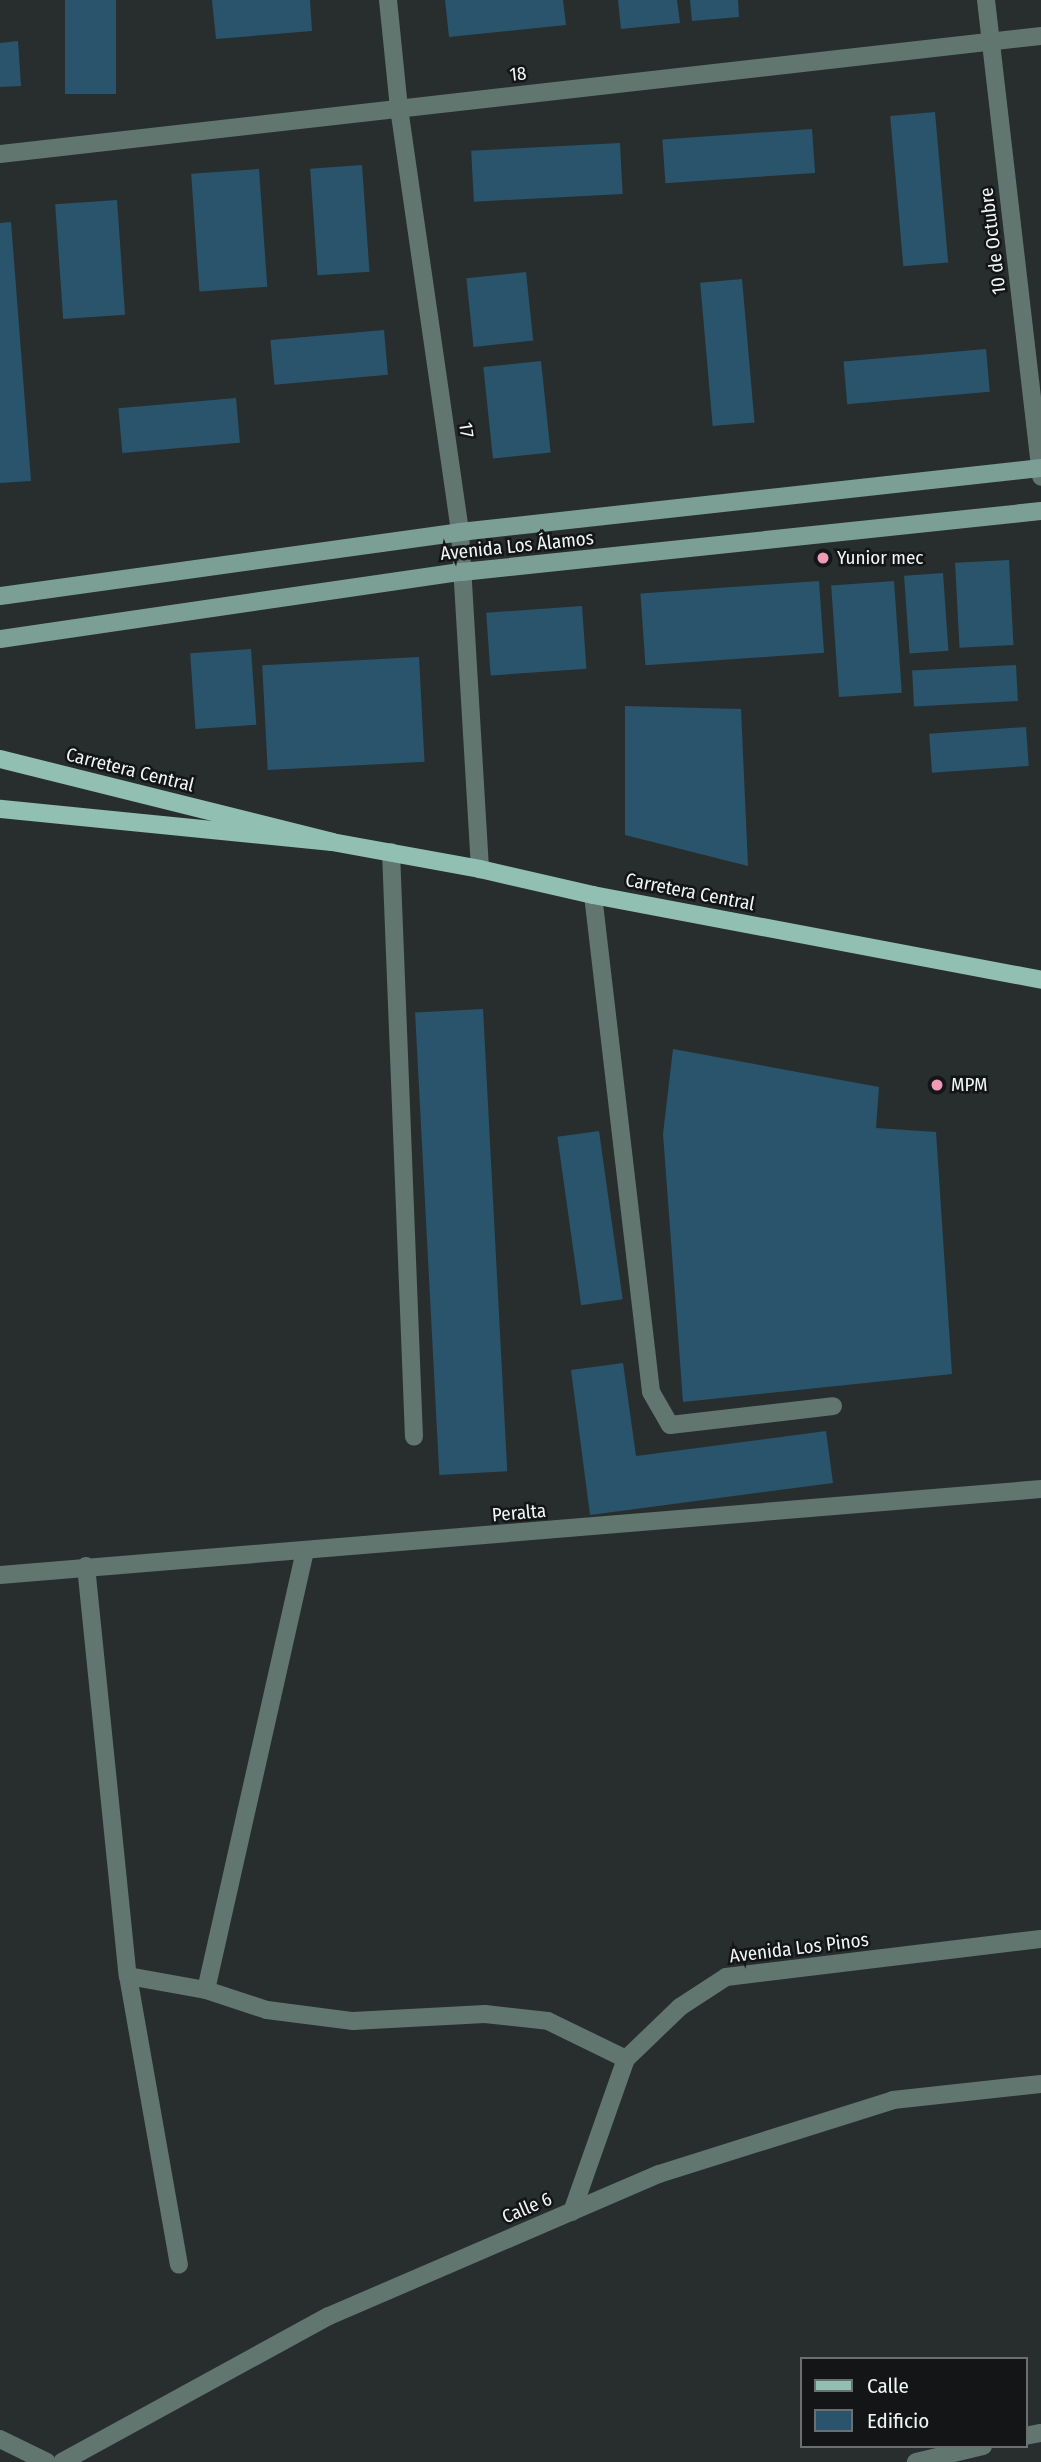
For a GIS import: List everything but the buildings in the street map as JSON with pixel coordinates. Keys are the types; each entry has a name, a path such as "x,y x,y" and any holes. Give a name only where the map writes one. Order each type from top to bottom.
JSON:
{"main road":[{"name":"Avenida Los Álamos","path":"0,596 460,532 1041,471"},
{"name":"Avenida Los Álamos","path":"0,639 462,572 1041,511"},
{"name":"Carretera Central","path":"0,759 332,842"},
{"name":"Carretera Central","path":"0,809 332,842 480,869 593,895 1041,980"}],"street":[{"name":"17","path":"388,0 399,108 460,532 480,869"},
{"name":"10 de Octubre","path":"986,0 1041,471"},
{"name":"18","path":"0,154 1041,36"},
{"path":"391,852 414,1437"},
{"path":"593,895 651,1392 670,1424 833,1406"},
{"name":"Peralta","path":"0,1575 86,1566 305,1552 1041,1489"},
{"path":"206,1990 305,1552"},
{"path":"86,1566 128,1976 179,2265"},
{"name":"Avenida Los Pinos","path":"572,2212 626,2059 680,2007 726,1977 1041,1939"},
{"path":"128,1976 206,1990 267,2010 353,2021 423,2015 485,2014 548,2021 626,2059"},
{"name":"Calle 6","path":"62,2462 329,2316 659,2174 893,2100 1041,2084"},
{"path":"0,2439 47,2462"},
{"path":"916,2462 975,2448"}],"place":[{"name":"Yunior mec","path":"823,558"},
{"name":"MPM","path":"937,1085"}]}
